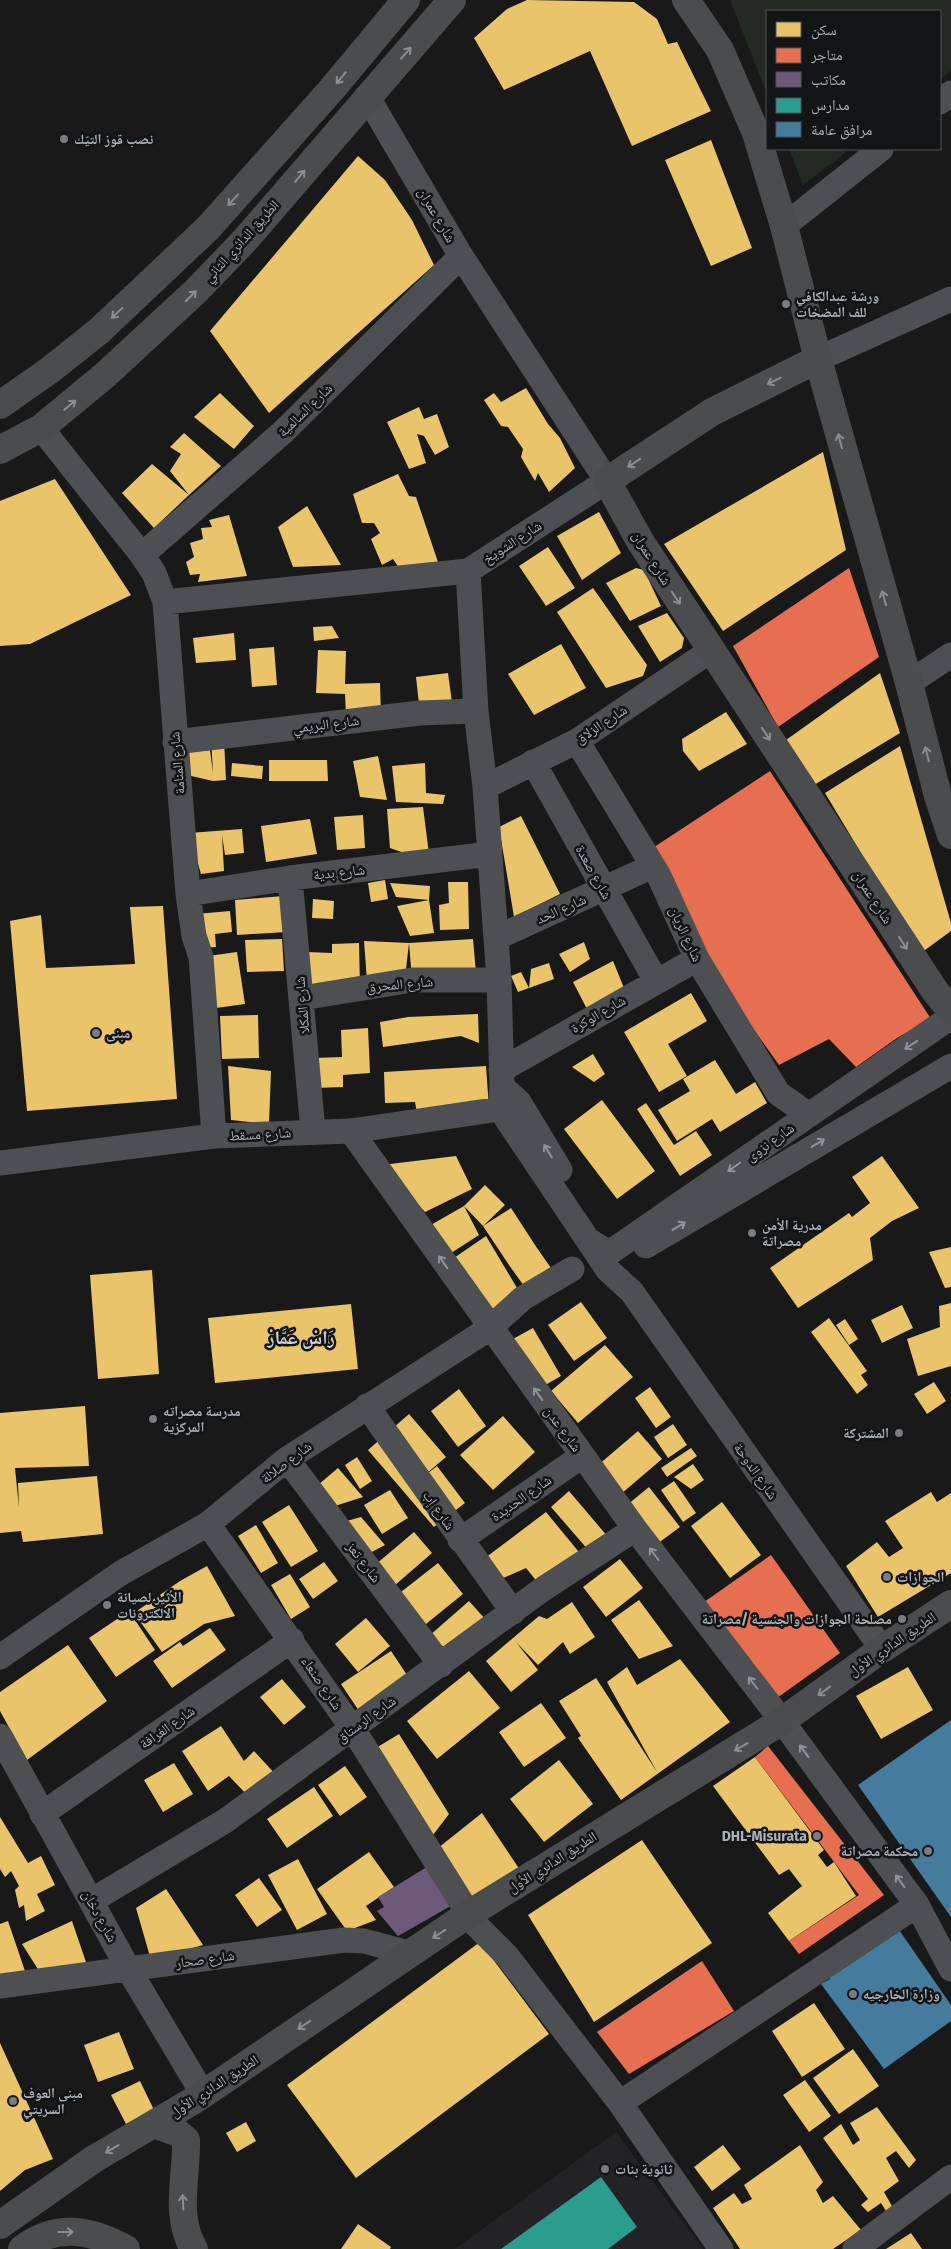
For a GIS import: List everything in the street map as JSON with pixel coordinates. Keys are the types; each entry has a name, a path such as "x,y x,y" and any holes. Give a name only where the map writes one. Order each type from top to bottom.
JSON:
{"main road":[{"path":"0,405 50,370 99,331 208,228 332,89 406,0"},
{"name":"الطريق الدائري الثاني","path":"0,450 41,428 104,376 196,291 245,240 452,0"},
{"path":"686,0 720,50 734,77 756,132 784,226 818,359 909,683 944,794 951,835"},
{"name":"شارع الشويخ","path":"607,481 712,412 818,359"},
{"name":"شارع عمران","path":"607,481 640,541 710,651 935,992 951,1011"},
{"name":"الطريق الدائري الأول","path":"0,2225 94,2159 203,2094 410,1953 472,1920 782,1721 882,1649 951,1604"},
{"path":"154,2124 178,2133 186,2140 183,2188 184,2227 194,2249"},
{"path":"22,2249 36,2238 60,2231 86,2233 126,2249"}],"street":[{"path":"941,101 951,93"},
{"name":"شارع عمران","path":"368,96 461,256 607,481"},
{"path":"784,226 880,150"},
{"name":"شارع السالمية","path":"142,555 283,432 461,256"},
{"path":"818,359 951,299"},
{"name":"شارع المنامة","path":"41,428 142,555 154,573 165,602 188,894 194,936 201,957 214,1136"},
{"name":"شارع الشويخ","path":"165,602 468,571 607,481"},
{"path":"468,571 476,711 485,787 499,980 505,1092 588,1240 614,1261"},
{"name":"شارع الزلاق","path":"485,787 577,741 710,651"},
{"path":"909,683 951,655"},
{"name":"شارع البريمي","path":"175,742 420,713 476,711"},
{"name":"شارع الريان","path":"577,741 653,866 697,960 778,1093 810,1115"},
{"name":"شارع صعدة","path":"533,762 656,982"},
{"name":"شارع بدية","path":"188,894 290,878 490,854"},
{"name":"شارع الحد","path":"496,938 604,891 653,866"},
{"name":"شارع المكلا","path":"290,878 313,1131"},
{"name":"شارع الوكرة","path":"505,1092 656,982 697,960"},
{"name":"شارع المحرق","path":"302,998 412,980 499,980"},
{"name":"شارع نزوى","path":"614,1261 810,1115 951,1017"},
{"name":"شارع نزوى","path":"614,1261 951,1066"},
{"path":"505,1092 614,1261"},
{"name":"شارع مسقط","path":"0,1163 214,1136 351,1131 505,1092"},
{"name":"شارع عدن","path":"351,1131 635,1529 782,1721 917,1905 951,1969"},
{"path":"572,1269 588,1240"},
{"path":"572,1269 614,1261"},
{"name":"شارع الدوحة","path":"614,1261 632,1292 882,1649"},
{"name":"شارع صلالة","path":"0,1657 121,1573 208,1524 288,1459 490,1328 523,1298 572,1269"},
{"name":"شارع إب","path":"367,1406 460,1540 513,1612"},
{"name":"شارع الحديدة","path":"460,1540 582,1456"},
{"name":"شارع تعز","path":"288,1459 442,1665"},
{"name":"شارع صنعاء","path":"208,1524 250,1585 292,1640 353,1729 472,1920 507,1956 620,2103 721,2249"},
{"name":"شارع الرستاق","path":"91,1901 225,1821 442,1665 542,1589 635,1529"},
{"name":"شارع الغرافة","path":"42,1814 292,1640"},
{"name":"شارع دخان","path":"0,1736 129,1970 203,2094"},
{"path":"620,2103 917,1905"},
{"name":"شارع صحار","path":"0,1986 344,1940 364,1941 410,1953"},
{"path":"855,2249 951,2177"}],"shaded area":[{"path":"730,0 951,0 951,71 941,78 941,10 766,10 766,91"},
{"path":"789,150 849,150 803,185"},
{"name":"ثانوية بنات","path":"616,2132 703,2249 455,2249"}],"building: سكن":[{"path":"527,0 634,2 657,19 668,44 677,42 711,111 632,146 590,51 504,90 474,38 507,9"},
{"path":"711,140 752,248 711,266 665,160"},
{"path":"358,156 385,180 412,220 434,265 269,413 210,331"},
{"path":"526,388 548,424 560,438 575,468 549,492 538,473 535,481 521,457 523,449 508,427 501,426 484,400 494,393 501,402"},
{"path":"220,393 254,426 234,449 194,417"},
{"path":"419,407 424,419 437,414 449,447 435,455 424,436 417,434 426,463 409,469 387,422"},
{"path":"184,433 221,466 189,495 170,471 181,454 170,447"},
{"path":"823,452 846,550 723,631 664,544"},
{"path":"152,464 189,495 154,528 122,493"},
{"path":"398,474 409,496 416,497 438,562 399,568 393,559 382,565 371,539 380,533 374,523 362,523 353,494"},
{"path":"55,479 131,595 30,644 0,646 0,501"},
{"path":"307,506 341,565 293,567 278,527"},
{"path":"599,512 621,553 582,580 557,536"},
{"path":"229,515 247,576 198,582 200,574 190,575 186,562 194,557 190,543 203,539 201,528 212,527 209,520"},
{"path":"548,547 575,588 546,606 519,566"},
{"path":"636,568 644,570 661,606 630,621 606,583"},
{"path":"593,588 647,665 643,676 606,688 557,612"},
{"path":"667,613 684,638 682,648 660,662 638,626"},
{"path":"332,626 339,638 314,641 313,627"},
{"path":"234,633 236,660 196,663 193,638"},
{"path":"561,644 586,688 534,715 508,674"},
{"path":"274,647 277,685 252,687 249,649"},
{"path":"318,650 346,651 345,684 380,683 381,715 346,716 345,694 316,693"},
{"path":"448,673 453,710 420,713 416,677"},
{"path":"880,673 900,733 814,785 786,740"},
{"path":"726,712 747,744 699,771 683,751 682,739"},
{"path":"211,737 224,740 226,780 213,781 187,775 184,753 210,750 213,773"},
{"path":"900,746 951,923 951,931 921,953 825,793"},
{"path":"378,756 387,800 360,797 353,761"},
{"path":"269,760 327,760 328,781 269,781"},
{"path":"232,763 263,766 262,779 231,776"},
{"path":"425,763 426,793 445,795 443,804 396,802 392,766"},
{"path":"423,807 430,862 390,848 387,809"},
{"path":"363,815 365,848 337,850 334,817"},
{"path":"521,816 560,894 514,917 499,827"},
{"path":"310,819 317,854 266,862 261,826"},
{"path":"242,829 244,853 225,855 222,835 224,871 201,874 189,833"},
{"path":"385,880 388,899 371,902 368,883"},
{"path":"448,882 468,882 469,929 440,930 439,905 449,903"},
{"path":"390,883 430,886 429,900 396,897"},
{"path":"283,896 286,932 237,935 235,900"},
{"path":"313,899 334,901 333,919 312,918"},
{"path":"429,900 434,933 410,936 397,906"},
{"name":"مبنى","path":"163,906 177,1099 27,1111 10,921 41,915 46,968 135,964 130,907"},
{"path":"230,911 232,932 215,934 216,947 199,948 196,914"},
{"path":"282,939 284,971 247,972 245,940"},
{"path":"473,939 476,973 412,980 409,943"},
{"path":"364,941 409,943 405,978 367,981"},
{"path":"584,942 590,959 570,972 559,954"},
{"path":"359,943 360,987 307,992 307,952 332,953 332,944"},
{"path":"237,952 245,1004 209,1009 201,957"},
{"path":"613,961 624,988 587,1009 573,982"},
{"path":"549,963 554,979 529,988 531,969"},
{"path":"521,972 529,988 518,992 511,976"},
{"path":"691,993 707,1021 668,1044 687,1076 659,1092 624,1032"},
{"path":"478,1014 479,1043 461,1036 383,1047 380,1022 408,1017"},
{"path":"258,1015 259,1058 222,1059 220,1016"},
{"path":"368,1028 370,1073 343,1075 343,1087 315,1088 314,1058 342,1057 341,1030"},
{"path":"593,1054 605,1074 594,1082 572,1067"},
{"path":"715,1060 736,1094 755,1082 767,1103 720,1132 712,1119 677,1141 658,1110 690,1091 683,1079"},
{"path":"228,1066 271,1071 269,1124 231,1120"},
{"path":"486,1066 489,1108 417,1113 415,1102 385,1103 384,1072"},
{"path":"602,1100 655,1171 617,1199 564,1129"},
{"path":"646,1103 674,1145 696,1131 712,1155 680,1176 637,1109"},
{"path":"456,1156 472,1189 425,1212 382,1165"},
{"path":"882,1156 919,1208 892,1221 870,1238 873,1260 798,1308 770,1268 849,1213 852,1217 870,1203 852,1177"},
{"path":"485,1185 505,1205 483,1226 464,1206"},
{"path":"464,1206 479,1235 448,1255 429,1226"},
{"path":"511,1208 558,1278 524,1286 509,1265 483,1226"},
{"path":"486,1236 523,1298 497,1314 451,1260"},
{"path":"951,1247 951,1287 945,1288 929,1252"},
{"path":"152,1270 159,1374 98,1379 90,1275"},
{"path":"581,1302 607,1338 574,1361 548,1325"},
{"path":"951,1303 951,1366 918,1376 907,1339 940,1327 939,1306"},
{"path":"351,1304 358,1369 215,1383 208,1318"},
{"path":"902,1305 913,1328 882,1343 871,1320"},
{"path":"829,1318 867,1371 861,1375 868,1385 857,1394 811,1332"},
{"path":"845,1319 858,1339 849,1345 836,1325"},
{"path":"533,1328 561,1376 540,1388 511,1340"},
{"path":"605,1345 633,1377 578,1423 551,1391"},
{"path":"934,1382 946,1401 927,1414 914,1394"},
{"path":"650,1387 671,1417 656,1428 635,1398"},
{"path":"459,1389 486,1426 458,1447 431,1411"},
{"path":"85,1406 89,1466 15,1468 19,1508 18,1483 97,1476 103,1534 23,1542 21,1531 0,1533 0,1413"},
{"path":"409,1414 446,1457 414,1484 437,1466 465,1503 434,1527 368,1450"},
{"path":"503,1416 535,1452 493,1490 460,1455"},
{"path":"673,1424 687,1445 668,1458 654,1437"},
{"path":"638,1431 662,1459 621,1494 597,1466"},
{"path":"691,1448 697,1456 667,1477 661,1468"},
{"path":"357,1457 372,1481 360,1489 345,1465"},
{"path":"693,1464 704,1480 691,1489 674,1477"},
{"path":"338,1468 363,1497 335,1506 318,1485"},
{"path":"674,1481 696,1513 683,1522 661,1490"},
{"path":"649,1487 680,1527 657,1544 627,1505"},
{"path":"390,1490 408,1518 382,1534 364,1505"},
{"path":"569,1491 608,1537 590,1552 551,1507"},
{"path":"931,1492 937,1502 951,1493 951,1573 878,1617 846,1566 877,1542 889,1557 903,1548 885,1521"},
{"path":"722,1502 761,1555 730,1578 691,1526"},
{"path":"289,1505 318,1551 291,1567 262,1522"},
{"path":"546,1512 583,1557 543,1589 526,1568 501,1579 485,1558"},
{"path":"361,1517 385,1545 370,1553 343,1522"},
{"path":"256,1525 278,1563 261,1573 238,1536"},
{"path":"414,1532 432,1553 394,1586 375,1565"},
{"path":"620,1559 643,1588 606,1617 583,1587"},
{"path":"324,1562 338,1581 313,1599 299,1579"},
{"path":"438,1563 463,1594 426,1624 401,1592"},
{"path":"207,1566 235,1616 204,1624 162,1652 134,1613 180,1581"},
{"path":"290,1574 310,1607 291,1619 271,1585"},
{"path":"639,1600 673,1646 639,1659 611,1620"},
{"path":"469,1601 486,1620 446,1655 429,1636"},
{"path":"572,1602 595,1637 570,1654 563,1642 538,1665 516,1642 538,1670 511,1692 486,1661 539,1616 547,1619"},
{"path":"129,1611 155,1650 116,1677 89,1638"},
{"path":"366,1618 390,1646 358,1672 335,1644"},
{"path":"210,1628 226,1650 172,1688 153,1661 180,1642 183,1646"},
{"path":"68,1645 107,1701 27,1760 0,1711 0,1692"},
{"path":"391,1651 411,1681 361,1714 341,1684"},
{"path":"680,1659 730,1722 621,1800 578,1738 581,1736 559,1701 596,1678 657,1772 607,1682 627,1667 637,1685"},
{"path":"908,1667 933,1710 881,1739 856,1696"},
{"path":"469,1671 500,1708 437,1759 407,1721"},
{"path":"282,1679 306,1707 284,1725 260,1697"},
{"path":"541,1703 566,1738 524,1767 499,1732"},
{"path":"221,1726 244,1761 254,1751 277,1776 252,1800 229,1776 208,1791 182,1751"},
{"path":"399,1734 449,1814 433,1835 376,1748"},
{"path":"755,1757 824,1850 818,1855 827,1867 834,1862 856,1896 789,1941 768,1913 802,1886 789,1869 779,1875 713,1786"},
{"path":"559,1760 593,1804 544,1842 510,1799"},
{"path":"174,1763 193,1794 163,1812 144,1780"},
{"path":"345,1766 367,1797 340,1816 318,1785"},
{"path":"314,1787 333,1816 287,1848 267,1819"},
{"path":"482,1813 520,1870 473,1904 438,1848"},
{"path":"0,1817 28,1863 41,1856 55,1885 37,1894 45,1911 26,1921 24,1905 19,1908 15,1890 19,1886 11,1871 5,1877 0,1869"},
{"path":"642,1840 712,1943 594,2022 528,1915"},
{"path":"369,1852 394,1887 366,1906 376,1920 347,1931 317,1889"},
{"path":"298,1859 327,1914 297,1930 268,1875"},
{"path":"259,1878 282,1910 257,1927 235,1895"},
{"path":"166,1889 203,1945 151,1960 136,1908"},
{"path":"8,1921 26,1974 0,1974 0,1924"},
{"path":"72,1921 87,1965 41,1974 22,1944"},
{"path":"480,1942 549,2034 356,2178 287,2085"},
{"path":"814,2003 845,2049 802,2077 772,2031"},
{"path":"119,2032 134,2069 98,2082 84,2045"},
{"name":"مبنى العوف السريتي","path":"0,2043 53,2159 25,2170 0,2191"},
{"path":"853,2049 879,2086 839,2114 813,2078"},
{"path":"805,2080 831,2116 809,2132 783,2095"},
{"path":"140,2081 154,2110 126,2124 111,2095"},
{"path":"877,2107 916,2160 909,2168 896,2151 886,2158 899,2181 884,2192 893,2208 886,2211 881,2203 868,2212 861,2205 868,2199 823,2138 841,2124 853,2145 860,2140 850,2123"},
{"path":"246,2122 256,2141 237,2152 226,2133"},
{"path":"723,2145 741,2169 712,2191 694,2167"},
{"path":"800,2145 823,2182 816,2190 823,2203 833,2196 861,2230 833,2249 740,2249 713,2208 734,2193 742,2204 752,2199 744,2185"},
{"path":"358,2224 391,2247 390,2249 341,2249"},
{"path":"911,2233 922,2249 886,2249"}],"building: متاجر":[{"path":"849,568 879,657 778,727 733,646"},
{"path":"770,771 931,1019 897,1038 856,1067 829,1039 779,1065 720,982 648,851"},
{"path":"771,1555 840,1653 767,1705 697,1607"},
{"path":"768,1746 884,1895 799,1954 789,1941 859,1895 755,1757"},
{"path":"702,1961 734,2011 629,2074 597,2032"}],"building: مكاتب":[{"path":"430,1865 450,1890 449,1907 398,1936 377,1911 384,1907 378,1897"}],"building: مدارس":[{"path":"601,2177 637,2227 608,2249 501,2249"}],"building: مرافق عامة":[{"name":"محكمة مصراتة","path":"951,1720 951,1917 858,1785"},
{"path":"897,1927 951,2005 951,2021 884,2069 821,1984 830,1979 828,1974"}],"place":[{"name":"نصب قوز التيّك","path":"64,139"},
{"name":"ورشة عبدالكافي للف المضخات","path":"786,304"},
{"name":"مبنى","path":"96,1033"},
{"name":"مدرية الأمن مصراتة","path":"752,1233"},
{"name":"مدرسة مصراته المركزية","path":"153,1419"},
{"name":"المشتركة","path":"899,1433"},
{"name":"الجوازات","path":"887,1577"},
{"name":"الأثير لصيانة الالكترونات","path":"107,1605"},
{"name":"مصلحة الجوازات والجنسية /مصراتة","path":"902,1619"},
{"name":"DHL-Misurata","path":"817,1836"},
{"name":"محكمة مصراتة","path":"928,1851"},
{"name":"وزارة الخارجيه","path":"853,1994"},
{"name":"مبنى العوف السريتي","path":"13,2101"},
{"name":"ثانوية بنات","path":"605,2169"}],"district":[{"name":"رَاسْ عَمَّارْ","path":"301,1337"}]}
